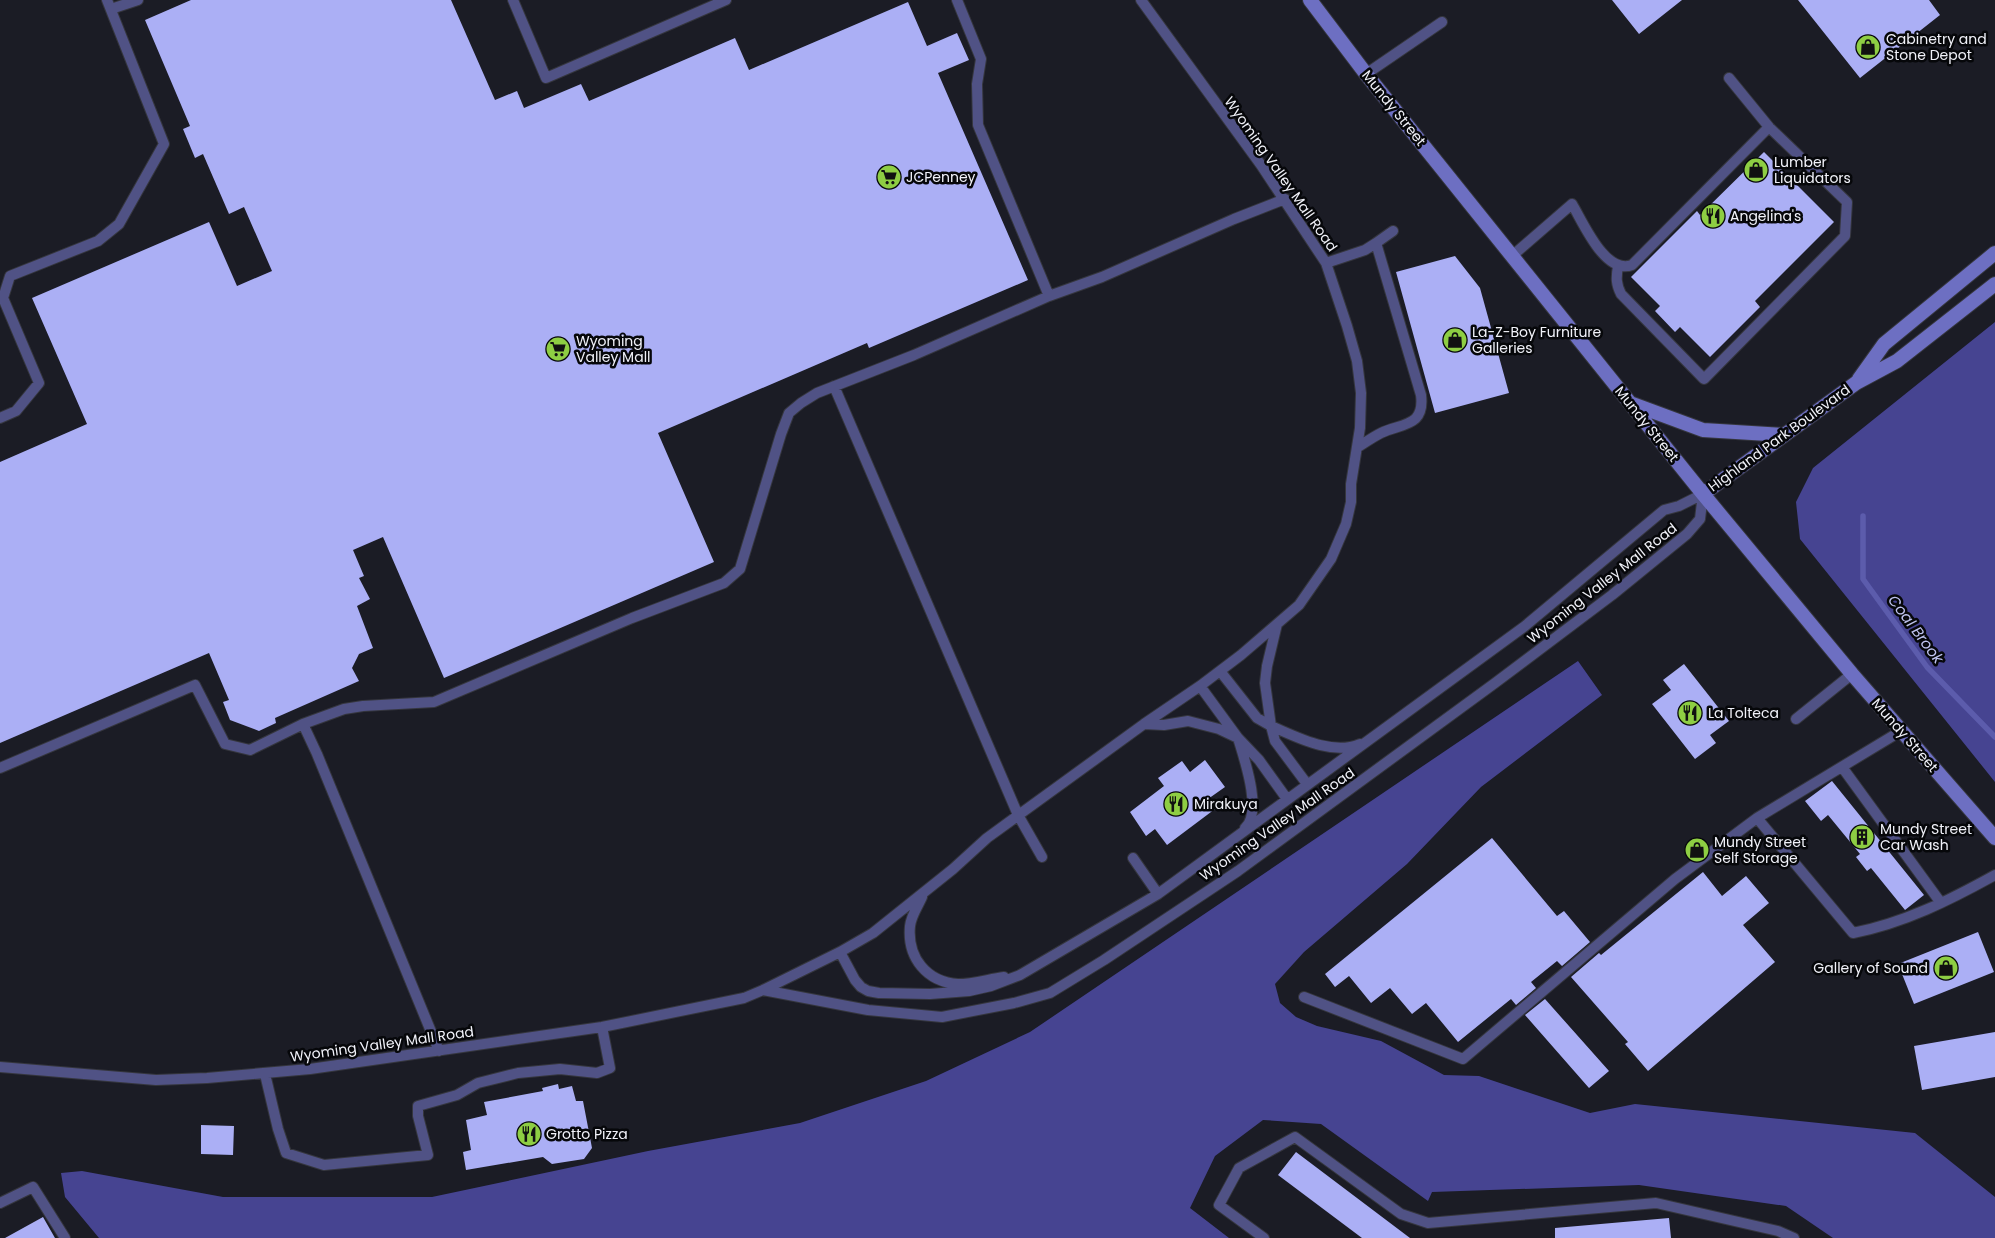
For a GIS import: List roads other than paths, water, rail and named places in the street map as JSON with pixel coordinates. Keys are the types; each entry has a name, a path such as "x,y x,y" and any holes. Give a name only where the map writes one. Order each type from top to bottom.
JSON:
{"main road":[{"name":"Mundy Street","path":"1310,0 1366,74 1703,494 1852,674 1995,838"},
{"name":"Highland Park Boulevard","path":"1856,383 1884,344 1995,253"},
{"name":"Highland Park Boulevard","path":"1703,494 1856,383 1897,361 1995,284"},
{"path":"1630,403 1703,430 1784,435"}],"lane":[{"path":"0,418 16,411 39,383 3,298 10,276 98,241 119,224 164,144 109,5 138,0"},
{"path":"513,0 546,78 726,0"},
{"path":"957,0 981,59 978,84 978,125 1049,296"},
{"name":"Wyoming Valley Mall Road","path":"0,1068 156,1080 265,1074 602,1027 744,998 840,952 873,933 954,870 987,838 1144,724 1200,686 1299,605 1337,549 1346,524 1351,502 1351,484 1358,447 1361,393 1357,361 1326,263 1285,199 1141,0"},
{"path":"1366,74 1442,22"},
{"path":"1618,266 1616,278 1621,294 1704,379 1845,236 1847,202 1769,127 1729,78"},
{"path":"1512,256 1572,204 1597,248 1618,266 1625,268 1632,265 1769,127"},
{"path":"0,768 195,685 225,744 250,750 303,724 344,709 363,706 434,702 615,626 724,583 740,569 770,468 789,413 801,403 834,386 1049,296 1102,277 1285,199"},
{"path":"1326,263 1365,250 1393,232"},
{"path":"1358,447 1383,432 1400,428 1412,422 1422,406 1421,395 1376,244"},
{"path":"834,386 1018,815 1042,857"},
{"name":"Wyoming Valley Mall Road","path":"1020,975 1158,894 1525,626 1664,510 1679,506 1703,494"},
{"name":"Wyoming Valley Mall Road","path":"763,990 868,1010 942,1017 1014,1003 1050,993 1104,960 1238,870 1495,683 1612,595 1687,534 1700,519 1703,494"},
{"path":"1277,624 1265,683 1271,726 1274,741 1307,784"},
{"path":"1220,671 1257,718 1271,726 1331,748 1353,747 1372,738"},
{"path":"1796,719 1852,674"},
{"path":"1200,686 1238,738 1259,760 1287,799"},
{"path":"1144,724 1164,725 1188,721 1219,729 1238,738 1249,774 1254,810 1249,825 1232,840"},
{"path":"303,724 439,1050"},
{"path":"1304,997 1463,1059 1675,879 1757,818 1901,731"},
{"path":"1842,767 1941,903"},
{"path":"1757,818 1853,933 1881,928 1919,914 1995,875"},
{"path":"1133,858 1158,894"},
{"path":"924,894 910,926 914,954 929,976 946,982 960,984 1020,975"},
{"path":"840,952 855,980 861,987 868,991 879,993 930,994 969,991 991,986 1020,975"},
{"path":"265,1074 278,1129 286,1153 324,1165 428,1155 418,1116 418,1106 457,1095 478,1084 518,1073 560,1069 597,1073 610,1068 602,1027"},
{"path":"1264,1238 1219,1205 1239,1168 1296,1137 1401,1214 1428,1223 1656,1203 1778,1230 1794,1238"},
{"path":"0,1203 32,1187 65,1238"}],"waterway":[{"name":"Coal Brook","path":"1863,516 1863,579 1927,667 1995,737"}],"place":[{"name":"Cabinetry and Stone Depot","path":"1868,47"},
{"name":"Lumber Liquidators","path":"1756,170"},
{"name":"JCPenney","path":"889,177"},
{"name":"Angelina's","path":"1713,216"},
{"name":"La-Z-Boy Furniture Galleries","path":"1455,340"},
{"name":"Wyoming Valley Mall","path":"558,349"},
{"name":"La Tolteca","path":"1690,713"},
{"name":"Mirakuya","path":"1176,804"},
{"name":"Mundy Street Car Wash","path":"1862,837"},
{"name":"Mundy Street Self Storage","path":"1697,850"},
{"name":"Gallery of Sound","path":"1946,968"},
{"name":"Grotto Pizza","path":"529,1134"}]}
